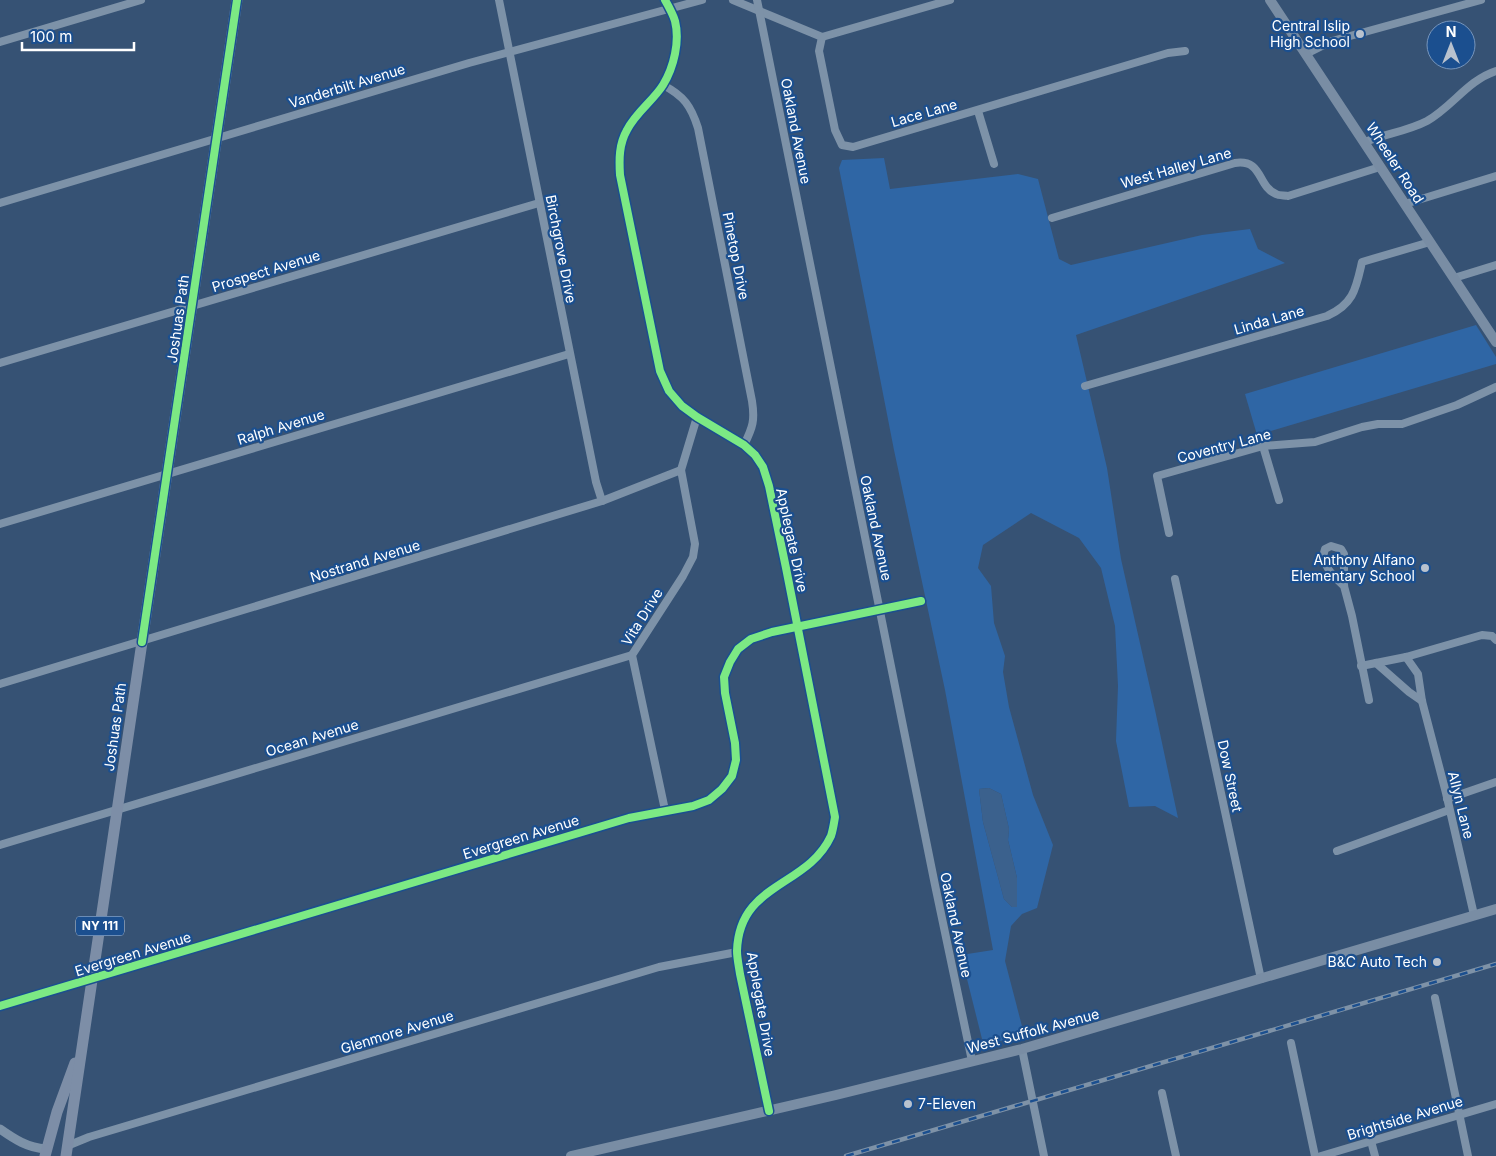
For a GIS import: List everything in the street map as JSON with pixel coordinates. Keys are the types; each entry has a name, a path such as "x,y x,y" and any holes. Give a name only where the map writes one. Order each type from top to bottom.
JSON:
{"main road":[{"name":"Joshuas Path","path":"66,1151 75,1101 82,1042 218,138 237,0"},
{"name":"Wheeler Road","path":"1270,0 1496,342"},
{"name":"West Suffolk Avenue","path":"571,1156 769,1111 1022,1049 1496,909"},
{"name":"Joshuas Path","path":"49,1153 82,1042"}],"street":[{"path":"0,42 141,0"},
{"name":"Birchgrove Drive","path":"500,0 569,354 596,482 602,501"},
{"name":"Applegate Drive","path":"665,0 675,20 677,34 672,66 663,85 634,117 626,130 621,144 619,159 620,175 660,371 669,391 682,406 744,445 755,455 763,467 769,486 835,817 831,835 820,853 806,868 760,897 747,914 740,931 737,952 769,1111"},
{"name":"Vanderbilt Avenue","path":"0,204 509,52 702,0"},
{"path":"733,0 822,37 950,0"},
{"name":"Oakland Avenue","path":"757,0 972,1062"},
{"path":"1306,54 1332,41 1482,0"},
{"name":"Lace Lane","path":"822,37 821,60 835,130 842,145 853,147 1168,53 1185,51"},
{"path":"1364,142 1427,121 1474,83 1496,71"},
{"name":"Pinetop Drive","path":"663,85 685,100 693,112 698,128 755,419 744,445"},
{"path":"978,111 994,164"},
{"name":"West Halley Lane","path":"1052,218 1235,163 1245,162 1255,168 1276,195 1288,196 1380,167"},
{"path":"1405,204 1496,176"},
{"name":"Prospect Avenue","path":"0,363 540,202"},
{"name":"Linda Lane","path":"1085,386 1327,316 1339,310 1349,300 1356,287 1362,262 1430,242"},
{"path":"1454,278 1496,265"},
{"name":"Ralph Avenue","path":"0,524 569,354"},
{"name":"Coventry Lane","path":"1169,533 1157,476 1263,446 1315,442 1362,427 1378,424 1402,424 1457,405 1496,387"},
{"path":"681,470 697,417"},
{"path":"1263,446 1279,500"},
{"name":"Nostrand Avenue","path":"0,684 602,501 681,470"},
{"name":"Vita Drive","path":"665,810 632,655 683,576 693,557 695,544 681,470"},
{"path":"1344,586 1332,574 1324,558 1325,548 1331,546 1341,549 1344,554 1344,586 1369,700"},
{"name":"Dow Street","path":"1175,579 1262,979"},
{"name":"Evergreen Avenue","path":"0,1006 629,818 693,806 709,800 722,789 732,776 736,760 724,677 738,649 751,639 797,626 921,601"},
{"path":"1361,666 1406,657 1482,635 1492,636 1496,640"},
{"name":"Ocean Avenue","path":"0,845 632,655"},
{"name":"Allyn Lane","path":"1406,657 1418,674 1422,701 1474,915"},
{"path":"1376,663 1422,701"},
{"path":"1447,799 1496,782"},
{"path":"1337,851 1449,810"},
{"name":"Glenmore Avenue","path":"66,1151 89,1137 659,967 737,952"},
{"path":"1435,998 1468,1156"},
{"path":"1291,1042 1316,1156"},
{"path":"1022,1049 1044,1156"},
{"path":"1162,1093 1176,1156"},
{"name":"Brightside Avenue","path":"1321,1156 1496,1104"},
{"path":"0,1129 14,1139 49,1153"},
{"path":"1371,1141 1374,1156"}],"shaded area":[{"path":"884,158 890,189 1018,174 1038,179 1059,259 1071,265 1202,235 1250,229 1258,249 1285,263 1076,335 1107,468 1121,559 1178,818 1155,806 1129,807 1116,741 1118,686 1115,626 1101,568 1079,538 1031,513 983,545 978,568 991,586 994,623 1005,656 1003,672 1009,707 1033,795 1053,845 1037,908 1022,914 1011,926 1005,961 1023,1030 1013,1040 982,1039 961,955 993,950 945,690 894,450 839,168 842,160","holes":["989,788 1001,794 1009,829 1008,840 1017,878 1017,907 1012,907 1004,899 983,822 979,789"]},
{"path":"1476,325 1496,357 1496,364 1257,435 1245,394"},
{"path":"989,788 1001,794 1009,829 1008,840 1017,878 1017,907 1012,907 1004,899 983,822 979,789"}],"railway":[{"path":"846,1156 1496,964"}],"cycle path":[{"path":"142,642 237,0"},
{"path":"665,0 675,21 677,37 673,62 663,85 635,118 624,135 620,152 620,175 660,371 669,391 682,406 744,445 755,455 763,467 769,486 786,568 835,817 831,836 820,853 806,866 761,898 749,911 741,928 737,951 738,962 769,1111"},
{"path":"0,1006 629,818 693,806 709,800 722,789 732,776 736,760 724,677 738,649 751,639 772,632 921,601"}],"place":[{"name":"Central Islip High School","path":"1360,34"},
{"name":"Anthony Alfano Elementary School","path":"1425,568"},
{"name":"B&C Auto Tech","path":"1437,962"},
{"name":"7-Eleven","path":"908,1104"}]}
